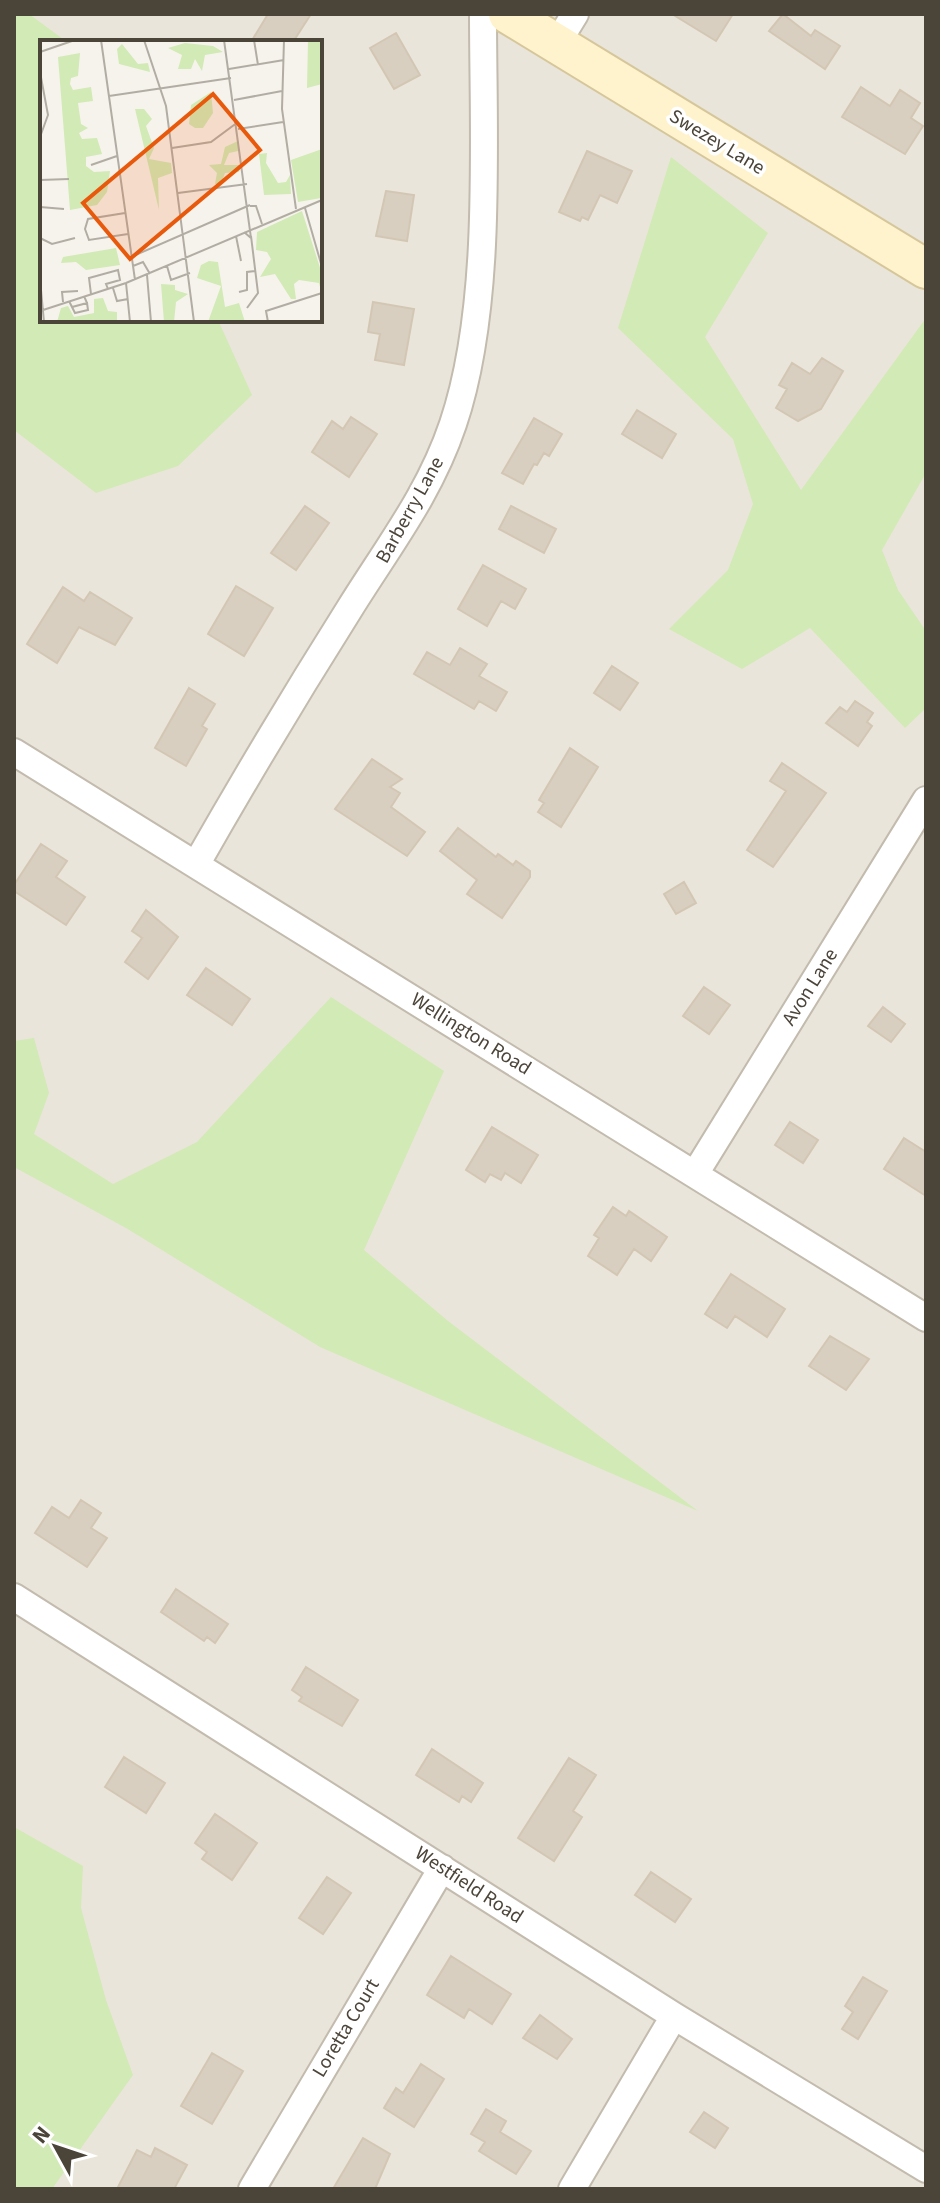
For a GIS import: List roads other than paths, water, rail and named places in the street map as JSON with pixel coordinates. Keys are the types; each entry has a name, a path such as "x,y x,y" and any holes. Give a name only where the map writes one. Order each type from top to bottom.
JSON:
{"street":[{"name":"Barberry Lane","path":"197,863 352,604 386,556 429,485 454,421 467,373 479,264 483,14"},
{"name":"Swezey Lane","path":"508,14 566,30 926,269"},
{"name":"Wellington Road","path":"14,752 926,1318"},
{"name":"Avon Lane","path":"695,1174 926,800"},
{"name":"Westfield Road","path":"14,1597 674,2016 926,2169"},
{"name":"Loretta Court","path":"252,2189 442,1868"},
{"path":"572,2189 674,2016"}]}
